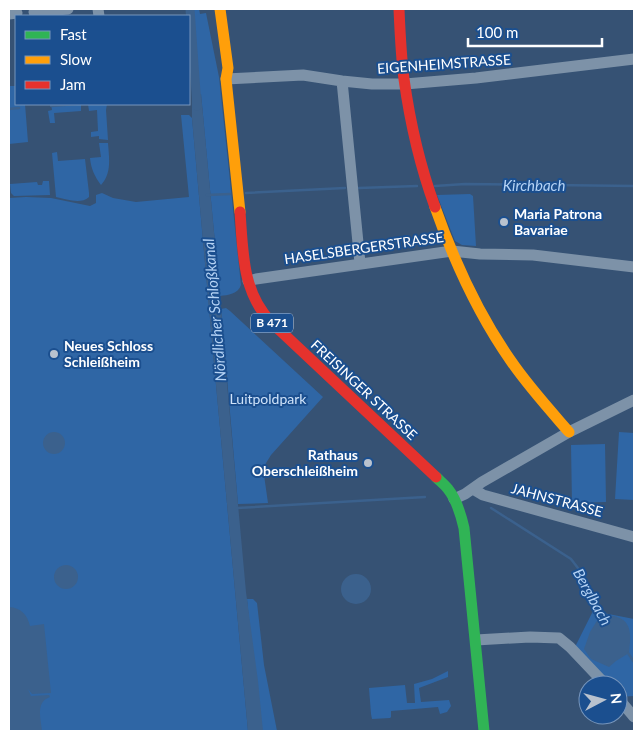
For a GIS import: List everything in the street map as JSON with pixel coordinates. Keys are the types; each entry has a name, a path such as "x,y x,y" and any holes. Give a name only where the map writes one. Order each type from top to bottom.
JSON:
{"main road":[{"path":"209,9 215,45 226,79"},
{"name":"FREISINGER STRASSE","path":"220,9 228,68 226,79 244,255 248,281 255,302 271,322 448,489 454,499 464,528 484,731"},
{"path":"399,9 405,84 411,121 424,176 435,210 473,300 503,349 546,406 569,432"}],"street":[{"path":"34,12 68,9"},
{"name":"EIGENHEIMSTRASSE","path":"226,79 303,74 372,84 405,84 476,78 634,59"},
{"path":"342,81 360,263"},
{"name":"HASELSBERGERSTRASSE","path":"248,281 360,263 452,251 533,256 634,267"},
{"path":"454,499 473,490 482,482 569,432 634,400"},
{"name":"JAHNSTRASSE","path":"473,490 483,495 634,537"},
{"path":"476,640 530,637 559,638 597,675"}],"green space":[{"path":"190,9 199,9 200,14 206,13 219,77 241,285 235,292 220,296 201,94 196,94"},
{"path":"9,86 15,86 15,105 25,105 28,142 9,144"},
{"path":"51,105 81,105 81,111 54,113 55,123 50,123 48,111 52,110"},
{"path":"88,105 107,105 108,140 99,139 99,136 91,137 91,132 98,131 97,110 89,111"},
{"path":"181,115 189,115 192,118 248,731 9,731 9,198 51,198 90,206 96,203 96,195 102,193 113,198 136,202 189,197"},
{"path":"99,143 108,143 109,154 107,175 101,185 91,166 90,158 101,157"},
{"path":"57,152 58,161 85,159 89,197 82,201 73,201 56,197 52,153"},
{"path":"43,181 49,181 50,195 14,196 11,193 10,184 37,182 38,185 42,185"},
{"path":"470,194 473,196 476,246 462,245 455,241 437,195"},
{"name":"Luitpoldpark","path":"226,308 323,397 271,455 263,468 268,503 238,504 221,309"},
{"path":"619,432 634,433 634,500 615,499"},
{"path":"605,444 606,502 572,503 571,445"},
{"path":"247,599 253,599 257,603 264,665 277,731 260,731"},
{"path":"593,611 634,619 634,696 628,696 628,675 598,675 575,647"},
{"path":"448,671 448,677 419,688 421,702 449,700 451,706 447,712 440,714 438,707 391,711 390,718 372,719 369,688 405,685 407,703 415,703 414,684 432,679"}],"water":[{"path":"201,94 246,592 263,731 248,731 192,118 192,95"},
{"path":"54,432 62,435 65,443 62,451 54,454 46,451 43,443 46,435"},
{"path":"66,565 74,569 78,577 74,585 66,589 58,585 54,577 58,569"},
{"path":"356,574 367,578 371,589 367,600 356,604 345,600 341,589 345,578"},
{"path":"9,607 23,612 30,626 44,624 51,693 32,694 28,689 31,696 49,695 50,697 42,703 40,711 42,731 9,731"},
{"path":"600,616 613,616 622,619 629,627 630,632 629,653 609,667 591,659 584,649 590,632"}],"waterway":[{"name":"Nördlicher Schloßkanal","path":"190,9 197,106"},
{"path":"51,106 64,105"},
{"path":"9,109 19,108"},
{"name":"Kirchbach","path":"435,186 465,184 634,186"},
{"name":"Kirchbach","path":"359,188 417,186"},
{"name":"Kirchbach","path":"246,193 345,188"},
{"name":"Kirchbach","path":"207,195 230,194"},
{"name":"Berglbach","path":"237,508 425,497"},
{"name":"Berglbach","path":"491,508 571,559 584,576 602,618"},
{"name":"Berglbach","path":"628,653 634,662"}],"traffic: fast":[{"path":"436,477 454,498 464,528 484,731"}],"traffic: slow":[{"path":"220,9 228,68 226,79 240,212"},
{"path":"435,207 450,247 477,306 488,325 524,379 569,432"}],"traffic: jam":[{"path":"399,9 403,70 409,111 420,160 435,207"},
{"path":"240,212 243,256 249,284 261,310 271,322 436,477"}],"place":[{"name":"Maria Patrona Bavariae","path":"504,222"},
{"name":"Neues Schloss Schleißheim","path":"54,354"},
{"name":"Rathaus Oberschleißheim","path":"368,463"}]}
